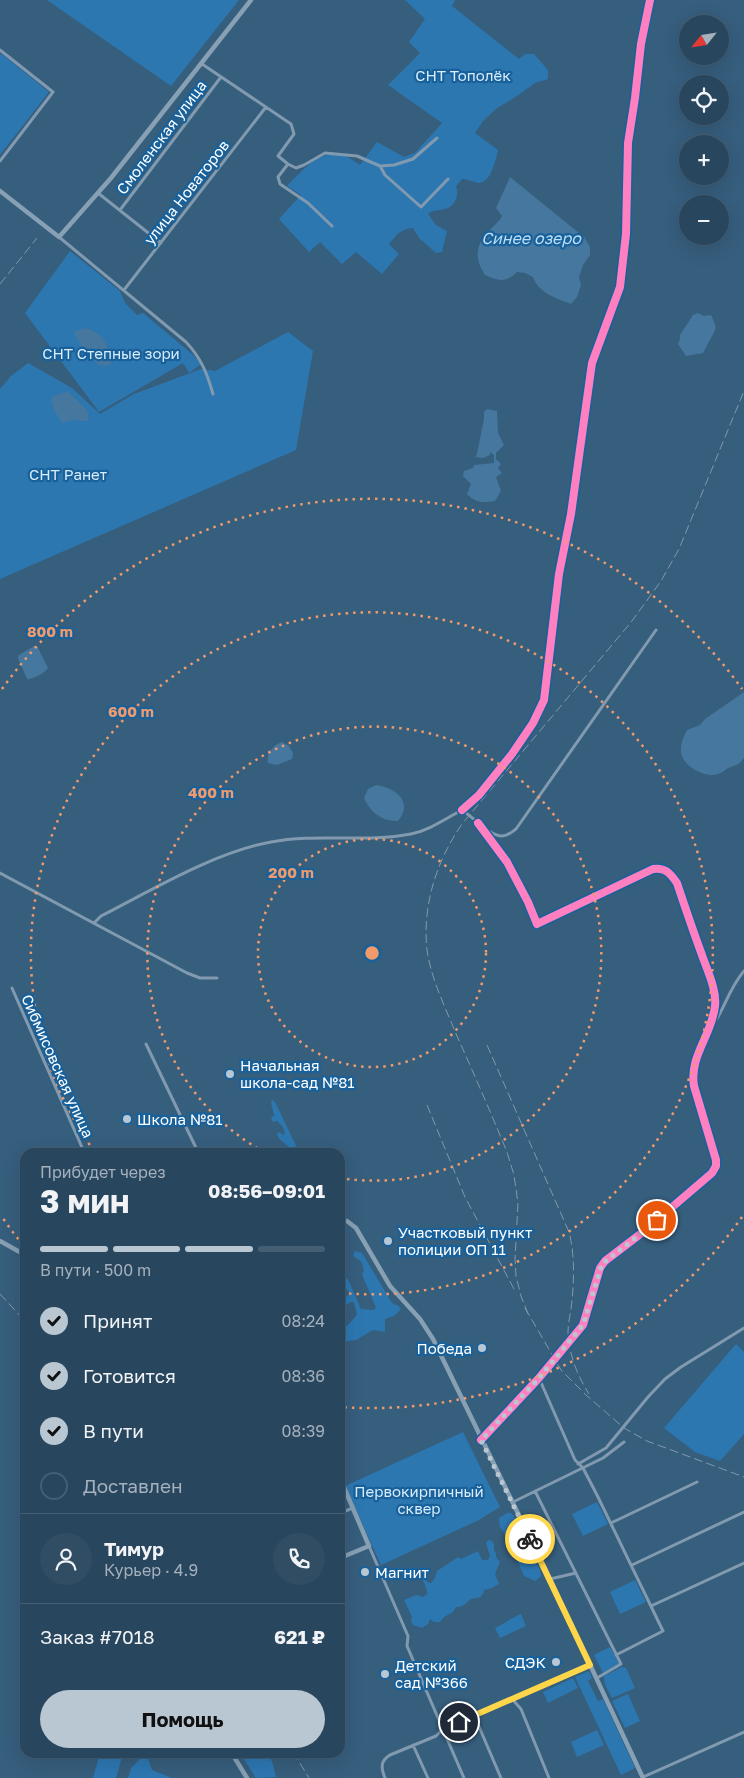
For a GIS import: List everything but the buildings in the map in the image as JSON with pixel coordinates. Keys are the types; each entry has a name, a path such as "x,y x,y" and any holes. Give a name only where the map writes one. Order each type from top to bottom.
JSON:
{"main road":[{"path":"0,191 59,237 98,193 251,0"},
{"path":"345,1221 356,1228 390,1286 428,1330 550,1579 643,1777"},
{"path":"0,1241 20,1252"},
{"path":"345,1490 369,1546 345,1556"},
{"path":"235,1758 247,1778"}],"street":[{"path":"94,923 101,916 154,888 246,847 297,838 350,839 411,834 430,828 462,810 479,795 512,754 533,722 544,700 559,574 571,514 592,363 620,287 628,196 628,143 641,45 650,0"},
{"path":"0,50 53,92 0,161"},
{"path":"202,64 291,124 294,134 278,154 280,158 292,167 300,167 324,153 357,156 380,166 400,164 413,159 437,138"},
{"name":"Смоленская улица","path":"120,210 221,76"},
{"name":"улица Новаторов","path":"124,290 266,107"},
{"path":"288,164 278,176 280,184 308,203 332,226"},
{"path":"380,166 385,175 421,207 448,179"},
{"path":"98,193 161,243"},
{"path":"59,237 124,290 196,353 205,369 214,394"},
{"path":"462,810 494,833 503,836 509,835 516,829 656,630"},
{"path":"478,822 507,862 537,924 653,869 664,869 671,874 677,883 713,991 715,1005 713,1018 694,1065 692,1075 716,1160 716,1166 712,1173 643,1232 605,1261 600,1268 583,1325 539,1378 481,1440"},
{"path":"0,873 187,973 200,978 217,978"},
{"path":"707,1033 716,1023 735,981 744,971"},
{"name":"Сибмисовская улица","path":"12,988 82,1148"},
{"path":"146,1044 196,1148"},
{"path":"578,1464 606,1448 665,1379 744,1328"},
{"path":"539,1378 551,1410 578,1464 583,1468 664,1631 616,1655"},
{"path":"512,1502 603,1458 624,1442"},
{"path":"611,1523 697,1482"},
{"path":"535,1491 621,1664 597,1678"},
{"path":"345,1512 353,1508"},
{"path":"632,1565 744,1512"},
{"path":"369,1546 408,1636 408,1646 464,1778"},
{"path":"651,1606 744,1563"},
{"path":"550,1579 576,1573"},
{"path":"385,1778 382,1765 386,1758 413,1744 436,1736 444,1729 474,1715 590,1665"},
{"path":"512,1699 521,1709 549,1778"},
{"path":"474,1715 501,1778"},
{"path":"643,1777 744,1732"},
{"path":"413,1744 428,1778"}],"green space":[{"path":"47,0 239,0 171,86"},
{"name":"СНТ Тополёк","path":"405,0 455,0 452,6 519,59 525,54 534,54 548,70 548,79 535,83 497,108 483,121 475,133 498,150 496,159 486,180 478,183 462,179 456,186 457,195 453,204 448,208 432,211 428,214 436,225 447,231 442,252 436,253 419,238 413,228 402,231 389,244 399,254 382,274 356,252 342,264 320,242 309,252 279,219 301,195 287,186 303,170 320,158 339,154 360,165 377,142 404,157 415,153 442,123 388,85 420,53 409,42 425,19"},
{"path":"0,54 49,92 0,155"},
{"name":"СНТ Степные зори","path":"70,251 120,291 125,303 137,315 143,313 192,354 201,364 189,373 183,363 99,412 25,313"},
{"name":"СНТ Ранет","path":"288,332 313,351 296,450 0,579 0,389 11,376 28,363 72,388 100,414 134,394 201,369 215,371"},
{"path":"272,1100 275,1102 297,1148 289,1148 277,1135 278,1132 285,1134 283,1127 277,1121 273,1122 271,1119 274,1115"},
{"path":"355,1251 362,1253 392,1303 401,1309 394,1316 385,1319 385,1332 373,1330 356,1340 345,1342 345,1326 357,1315 354,1302 345,1305 345,1297 350,1294 345,1286 345,1278 348,1279 361,1309 374,1310 376,1308 362,1274 364,1271 362,1263 353,1256"},
{"path":"736,1344 744,1352 744,1434 720,1461 695,1452 664,1428"},
{"name":"Первокирпичный сквер","path":"463,1432 500,1507 479,1520 381,1565 345,1486"},
{"path":"597,1502 608,1524 583,1536 572,1514"},
{"path":"507,1513 511,1513 515,1517 540,1570 541,1576 535,1581 524,1576 508,1539 500,1527 499,1518"},
{"path":"488,1540 492,1541 496,1557 500,1562 495,1574 499,1584 484,1590 479,1597 456,1607 453,1612 444,1617 440,1622 434,1622 430,1619 428,1624 422,1628 413,1625 412,1617 404,1600 416,1595 423,1597 427,1594 422,1573 425,1574 427,1582 431,1583 437,1571 458,1557 461,1559 478,1551 482,1560 488,1560 490,1556 486,1543"},
{"path":"635,1580 646,1602 620,1614 610,1592"},
{"path":"521,1614 526,1626 500,1638 495,1628"},
{"path":"610,1647 619,1664 603,1673 594,1655"},
{"path":"622,1667 626,1668 635,1688 612,1698 605,1685 604,1676"},
{"path":"589,1671 592,1678 588,1681 598,1701 603,1699 635,1768 621,1775 575,1677"},
{"path":"573,1678 578,1688 548,1703 543,1692"},
{"path":"628,1694 640,1721 625,1728 612,1701"},
{"path":"597,1730 604,1745 577,1757 571,1742"},
{"path":"99,1758 122,1758 116,1778 93,1778"},
{"path":"141,1758 148,1758 152,1770 172,1778 128,1778 131,1768"},
{"path":"243,1758 270,1758 276,1777 256,1778"}],"water":[{"name":"Синее озеро","path":"510,177 584,237 590,247 590,255 583,265 579,277 581,285 577,297 571,304 544,291 533,277 525,273 517,272 509,278 498,280 485,275 481,269 478,258 479,247 484,236 502,216 496,208"},
{"path":"698,313 704,316 711,315 715,329 703,353 686,356 678,344 680,335 693,315"},
{"path":"85,328 97,333 105,341 112,363 100,366 85,353 74,333"},
{"path":"68,391 87,410 89,418 86,421 76,419 62,423 54,410 51,398"},
{"path":"487,409 497,411 498,433 504,445 496,453 496,459 501,464 498,468 502,473 496,477 501,491 495,501 483,502 476,501 467,494 471,484 463,476 464,471 473,468 474,465 494,463 494,455 490,452 490,455 483,458 475,457 484,412"},
{"path":"37,646 48,668 39,675 27,679 18,658 19,655"},
{"path":"744,692 744,758 739,763 713,775 702,773 692,768 684,760 681,753 682,743 687,730 700,725 705,719"},
{"path":"282,742 289,746 293,753 292,759 277,765 268,763 268,756 271,750"},
{"path":"376,785 390,789 401,797 404,808 398,821 382,818 373,812 367,803 364,798 368,789"}],"railway":[{"path":"0,284 37,238"},
{"path":"528,1314 516,1276 518,1203 514,1175 489,1108 435,983 427,950 426,933 429,900 445,853 462,824 632,621 661,581 679,549 744,391"},
{"path":"487,1045 569,1232 574,1275 568,1328 570,1349 574,1365 589,1394"},
{"path":"427,1105 465,1197 515,1291"},
{"path":"0,1294 20,1316"},
{"path":"525,1308 561,1370 624,1428 647,1441 744,1477"},
{"path":"297,1758 309,1778"}],"cycle path":[{"path":"462,810 479,795 512,754 533,723 544,700 559,574 571,514 592,363 620,287 626,234 628,143 641,44 650,0"},
{"path":"478,823 507,862 537,924 653,869 667,871 677,883 715,993 713,1017 698,1055 693,1075 694,1086 716,1160 716,1166 712,1173 643,1232 605,1261 600,1268 583,1325 539,1378 481,1440"}],"way so far":[{"path":"530,1539 481,1440 577,1334 586,1319 602,1264 657,1220"}],"place":[{"name":"Начальная школа-сад №81","path":"230,1074"},
{"name":"Школа №81","path":"127,1119"},
{"name":"Участковый пункт полиции ОП 11","path":"388,1241"},
{"name":"Победа","path":"482,1348"},
{"name":"Магнит","path":"365,1572"},
{"name":"СДЭК","path":"556,1662"},
{"name":"Детский сад №366","path":"385,1674"}],"route":[{"path":"459,1722 590,1665 530,1539"}]}
